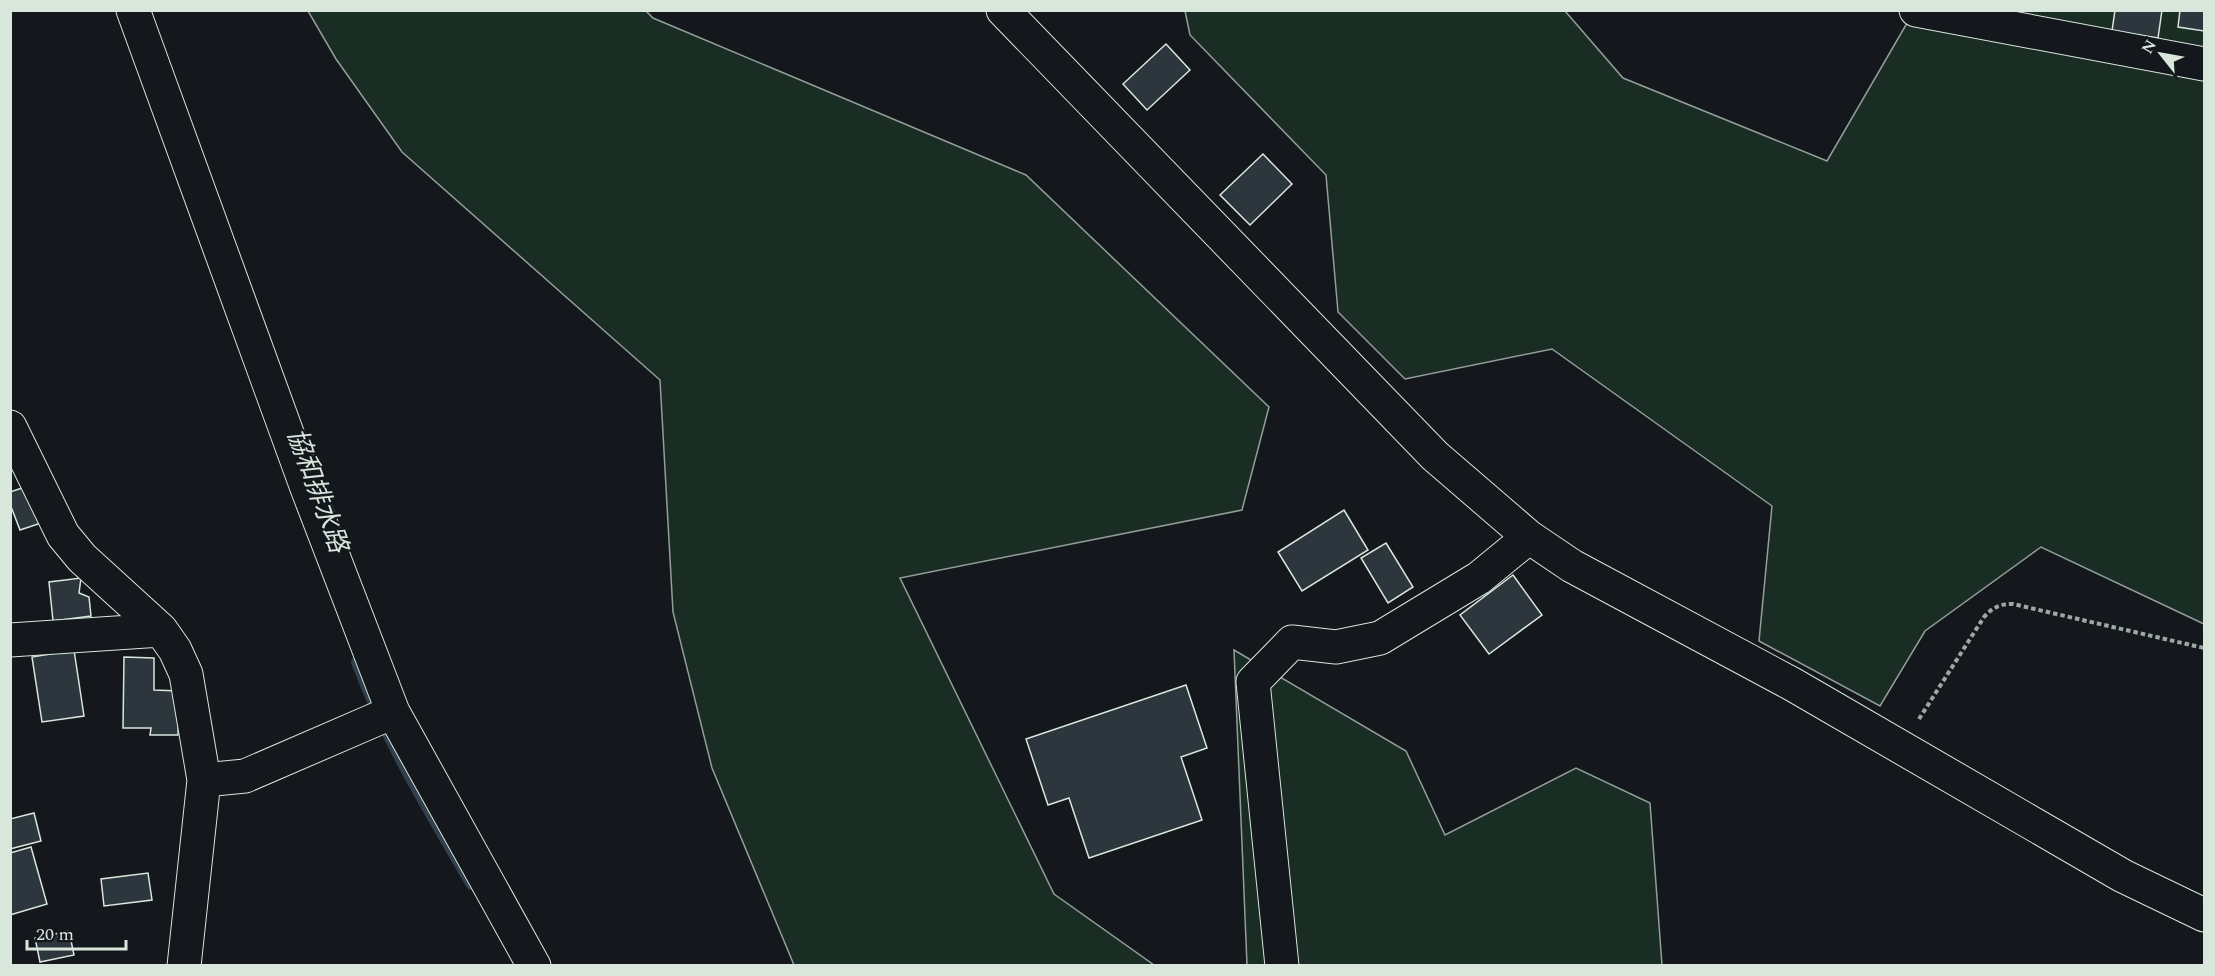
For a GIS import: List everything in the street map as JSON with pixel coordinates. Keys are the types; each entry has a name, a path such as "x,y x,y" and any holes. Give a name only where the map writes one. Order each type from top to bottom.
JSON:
{"street":[{"path":"134,10 303,476 381,718 534,966"},
{"path":"1003,10 1434,456 1529,537 1572,566 1792,684 2123,876 2205,915"},
{"path":"1916,10 2205,64"},
{"path":"10,427 67,541 82,558 161,630 175,650 186,674 204,780 184,966"},
{"path":"1282,966 1253,682 1292,642 1336,647 1380,638 1479,578 1529,537"},
{"path":"10,640 161,630"},
{"path":"204,780 245,776 381,718"}],"path":[{"path":"1900,747 1984,617 1992,608 2001,604 2013,604 2205,648"}],"green space":[{"path":"308,11 646,11 653,18 1026,175 1269,407 1242,510 900,578 1054,894 1154,965 794,965 712,768 673,612 660,380 402,152 336,59"},
{"path":"1185,11 1565,11 1623,78 1827,161 1914,11 2204,11 2204,624 2041,547 1925,631 1880,706 1759,641 1772,506 1552,349 1405,379 1338,312 1326,175 1190,35"},
{"path":"1234,650 1406,751 1445,835 1576,768 1650,803 1662,965 1247,965"}],"building":[{"path":"2115,10 2162,10 2158,38 2112,31"},
{"path":"2180,10 2204,10 2204,31 2178,27"},
{"path":"1166,44 1190,70 1147,110 1123,84"},
{"path":"1263,154 1292,184 1250,225 1220,195"},
{"path":"28,486 41,523 20,530 10,504 10,492"},
{"path":"1344,510 1368,550 1302,591 1278,552"},
{"path":"1386,543 1413,587 1388,603 1361,558"},
{"path":"1513,575 1542,615 1489,654 1460,615"},
{"path":"81,578 79,593 89,597 91,616 53,621 49,582"},
{"path":"74,650 84,716 42,722 32,657"},
{"path":"124,657 154,658 154,690 179,691 178,735 150,735 151,728 123,728"},
{"path":"1186,685 1207,748 1181,757 1202,820 1089,858 1069,798 1048,805 1026,739"},
{"path":"34,813 41,841 10,849 10,819"},
{"path":"31,847 47,904 10,915 10,853"},
{"path":"148,873 152,900 104,906 101,879"},
{"path":"69,931 74,955 40,962 35,938"}],"waterway":[{"name":"協和排水路","path":"356,662 394,748 471,885"}]}
